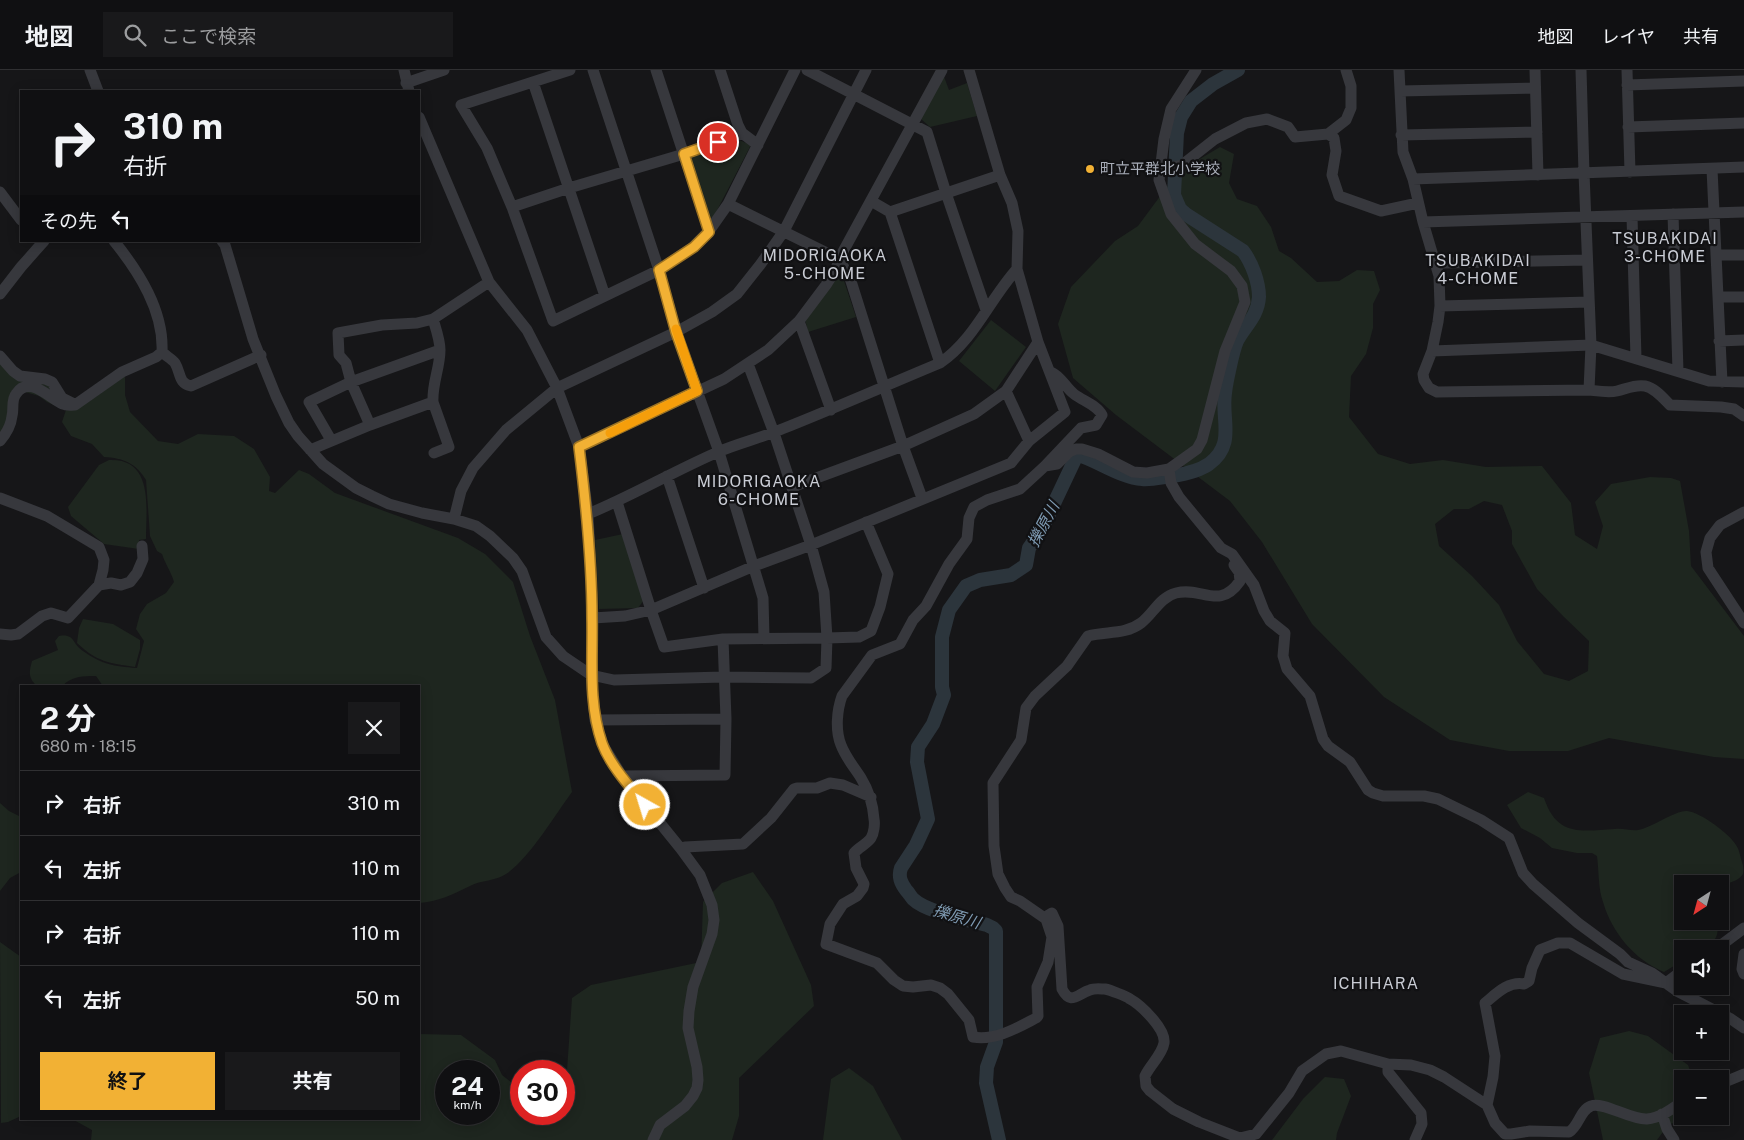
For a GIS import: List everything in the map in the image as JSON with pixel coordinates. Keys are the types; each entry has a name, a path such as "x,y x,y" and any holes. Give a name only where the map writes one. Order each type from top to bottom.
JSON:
{"street":[{"path":"90,70 98,90"},
{"path":"404,70 408,87 444,70"},
{"path":"570,70 461,106 487,148 512,207 553,321 659,270 694,247 709,232 728,204 795,70"},
{"path":"593,70 659,270 676,332 719,452 754,566 763,598 764,638"},
{"path":"656,70 709,232"},
{"path":"720,70 742,133 758,145"},
{"path":"807,70 927,132 986,310"},
{"path":"454,519 461,491 473,468 506,430 557,388 676,332 712,312 737,294 784,231 852,94 866,70"},
{"path":"579,447 724,379 768,350 799,321 836,269 871,200 942,70"},
{"path":"592,618 625,616 651,610 754,566 811,545 1010,463 1029,441 1065,412 1038,342 1017,269 1018,231 1012,203 1000,175 969,70"},
{"path":"1170,168 1164,139 1171,109 1196,70"},
{"path":"1045,466 1057,464 1069,452 1082,449 1098,454 1133,472 1170,474 1196,449 1202,440 1225,350 1246,302 1242,286 1231,271 1195,244 1171,214 1159,180 1170,168 1215,139 1246,123 1267,119 1288,127 1295,136 1328,134 1346,120 1351,108 1351,86 1346,70"},
{"path":"1399,70 1403,152 1413,179 1439,276 1440,306 1432,351 1424,374 1424,380 1429,388 1437,392 1589,390 1606,392 1634,386 1645,386 1654,390 1670,405 1721,407 1734,409 1744,416"},
{"path":"1535,70 1538,175"},
{"path":"1581,70 1591,345 1589,390"},
{"path":"1627,70 1630,172"},
{"path":"1627,85 1744,81"},
{"path":"533,82 605,296"},
{"path":"1400,92 1535,88"},
{"path":"420,119 489,282 527,330 557,388 579,447 588,514 592,618 591,675 595,720 603,745 622,776 700,875 712,905 714,920 712,934 693,987 689,1011 688,1028 698,1080 697,1088 684,1106 660,1125 653,1140"},
{"path":"1628,127 1744,123"},
{"path":"1401,135 1537,132"},
{"path":"512,207 684,154 742,133"},
{"path":"1328,134 1334,138 1336,151 1332,175 1339,196 1381,211 1418,202"},
{"path":"1413,179 1744,167"},
{"path":"1712,168 1722,382"},
{"path":"890,212 1000,175"},
{"path":"0,192 20,219"},
{"path":"871,200 890,212 940,363"},
{"path":"728,204 840,259 850,278 903,446 922,498"},
{"path":"1423,222 1744,212"},
{"path":"1673,214 1678,371"},
{"path":"1632,216 1636,358"},
{"path":"0,294 43,242"},
{"path":"115,242 141,277 160,328 162,352 177,366 181,382 191,386 260,355"},
{"path":"223,242 253,339 276,396 289,423 310,450 337,475 372,496 389,504 476,526 490,536 513,558 522,571 546,637 563,656 591,675 614,680 631,681 724,677 812,678 826,668 827,638 824,592 792,487 748,364"},
{"path":"1716,255 1744,255"},
{"path":"1435,262 1587,260"},
{"path":"588,514 617,502 719,452 832,410 940,363 954,353 969,337 1003,284 1017,269"},
{"path":"370,425 346,363 339,355 338,333 382,325 417,323 433,319 489,282"},
{"path":"1718,297 1744,297"},
{"path":"1440,306 1589,302"},
{"path":"433,319 440,350 432,390 433,402 449,447 434,453"},
{"path":"799,321 832,410"},
{"path":"1719,341 1744,340"},
{"path":"792,487 903,446 974,414 1006,391 1038,342"},
{"path":"1432,351 1591,345 1709,381 1744,382"},
{"path":"331,440 309,402 352,382 440,350"},
{"path":"0,441 12,417 14,397 17,391 26,387 41,389 66,406 75,405 122,372 156,357 162,352"},
{"path":"0,356 20,376 52,382 62,398 75,405"},
{"path":"1050,372 1056,374 1074,394 1100,410 1102,415 1096,425 1081,428 1020,489 986,500 974,507 966,540 949,564 926,606 912,620 900,644 872,655 842,696 837,720 840,743 850,763 862,778 873,806 875,822 870,839 858,847 854,853 856,868 864,884 863,888 857,896 843,904 830,924 826,944 877,964 903,986 932,985 940,988 948,994 969,1020 973,1037 983,1039 1007,1032 1038,1016 1037,987 1048,962 1052,937 1046,919 1011,897 998,874 994,846 993,782 1021,740 1026,708 1035,696 1067,666 1088,636 1118,632 1142,623 1157,605 1175,593 1186,591 1213,596 1223,595 1233,591 1240,581 1238,572 1221,548 1179,497 1170,474"},
{"path":"1006,391 1029,441"},
{"path":"310,450 331,440 433,402"},
{"path":"667,476 704,588"},
{"path":"0,498 46,516 99,547 104,560 99,585 68,618 51,613 42,616 18,634 0,634"},
{"path":"617,502 664,647 723,639 859,638 871,631 880,607 888,574 866,522"},
{"path":"1744,512 1720,525 1710,538 1706,552 1708,568 1744,623"},
{"path":"99,585 111,583 121,585 130,582 137,573 143,559 142,546"},
{"path":"1221,548 1232,554 1254,585 1270,621 1285,633 1282,656 1287,669 1310,696 1328,746 1350,762 1368,790 1383,796 1424,796 1438,799 1481,820 1509,838 1523,873 1578,923 1628,962 1652,973 1677,992 1731,1018 1744,1028"},
{"path":"622,776 725,775 726,719 723,639"},
{"path":"595,720 726,719"},
{"path":"681,849 684,847 743,844 771,818 794,789 797,788 817,788 830,783 842,785 870,797"},
{"path":"1046,919 1046,916 1052,913 1058,926 1062,989 1067,997 1072,998 1091,989 1105,989 1130,998 1148,1014 1162,1031 1164,1040 1162,1050 1145,1076 1146,1086 1150,1091 1173,1110 1240,1138 1256,1134 1289,1093 1302,1071 1314,1061 1333,1051 1341,1051 1388,1064 1411,1065 1430,1070 1486,1105 1495,1123 1505,1134 1530,1131 1568,1132 1573,1129 1585,1110 1592,1105 1601,1104 1625,1115 1646,1119 1662,1114 1674,1107"},
{"path":"1728,940 1744,928"},
{"path":"1486,1105 1493,1077 1495,1056 1485,1003 1505,987 1518,983 1524,984 1529,981 1532,968 1540,950 1558,943 1570,942 1623,974 1666,983 1674,977"},
{"path":"1744,954 1742,969 1744,974"},
{"path":"1388,1064 1388,1072 1421,1113 1422,1124 1415,1140"},
{"path":"1729,1080 1744,1074"},
{"path":"1662,1114 1667,1129 1674,1140"}],"shaded area":[{"path":"943,74 949,90 967,83 977,116 930,127 921,119"},
{"path":"739,140 751,145 713,218 709,217 690,157"},
{"path":"1220,147 1234,154 1229,183 1237,199 1257,206 1271,227 1279,251 1291,258 1317,282 1339,281 1357,270 1374,271 1380,290 1373,304 1373,328 1366,354 1351,376 1349,417 1378,454 1410,464 1443,460 1486,467 1542,466 1571,503 1575,535 1597,549 1603,526 1595,502 1611,484 1650,477 1671,478 1680,481 1689,531 1691,566 1744,636 1744,759 1714,757 1609,738 1568,751 1509,751 1450,740 1384,697 1312,624 1262,542 1230,501 1116,415 1073,378 1058,324 1071,287 1115,241 1138,226 1178,172","holes":["1484,501 1502,505 1512,531 1512,544 1537,589 1589,641 1588,671 1569,681 1544,674 1517,641 1499,605 1472,576 1439,546 1435,524 1454,509 1469,509"]},
{"path":"841,272 856,317 808,332 805,319"},
{"path":"991,320 1026,347 995,391 959,361"},
{"path":"0,361 6,369 47,381 58,407 39,396 18,390 0,434"},
{"path":"125,375 125,395 130,412 158,441 178,444 198,434 234,436 254,449 270,477 269,491 275,493 299,470 309,474 335,493 458,538 485,554 513,582 530,636 555,700 572,792 533,848 515,867 498,878 474,884 439,899 420,903 420,685 102,685 96,676 74,678 63,685 36,685 34,683 30,675 32,661 58,650 55,641 59,636 64,635 71,638 79,648 90,656 103,662 137,668 144,641 136,629 140,614 147,604 166,593 174,582 162,554 157,551 150,536 146,480 142,474 128,462 104,457 92,444 71,436 62,422 66,410 79,407"},
{"path":"109,460 124,462 134,467 144,487 147,513 146,539 139,540 139,549 104,544 71,516 68,507 99,465"},
{"path":"623,534 644,600 638,608 599,609 595,540"},
{"path":"83,619 113,624 140,640 140,649 135,667 104,661 77,643 79,628"},
{"path":"1528,792 1544,798 1549,811 1556,820 1572,829 1581,830 1638,830 1682,811 1693,812 1707,819 1733,840 1738,848 1743,865 1743,874 1738,879 1729,883 1729,875 1674,875 1674,930 1718,930 1715,940 1674,940 1674,966 1664,972 1653,967 1634,953 1612,924 1600,891 1597,856 1592,853 1577,853 1552,848 1540,838 1521,828 1507,805"},
{"path":"0,803 9,811 20,816 20,873 10,878 0,891"},
{"path":"753,872 773,901 811,985 814,1006 739,1078 739,1116 732,1140 91,1140 92,1130 74,1120 420,1120 420,1034 461,1035 495,1060 435,1060 435,1125 500,1125 500,1071 510,1081 510,1125 575,1125 575,1060 568,1060 572,998 591,985 701,962 703,902 722,883"},
{"path":"0,942 20,956 20,1116 1,1123"},
{"path":"1629,1031 1648,1036 1674,1055 1674,1060 1681,1060 1688,1065 1690,1070 1674,1070 1674,1123 1668,1125 1657,1140 1603,1140 1589,1073 1600,1038"},
{"path":"849,1068 873,1086 902,1140 823,1140 831,1079"},
{"path":"1325,1077 1344,1079 1351,1096 1336,1140 1272,1140 1303,1099"}],"waterway":[{"name":"擽原川","path":"999,1140 986,1083 987,1067 996,1042 996,931 987,925 937,912 919,904 906,890 900,877 901,868 916,845 928,819 917,762 918,747 933,724 944,695 942,687 942,637 949,610 966,586 980,580 1011,575 1026,565 1029,548 1041,531 1076,457 1079,455 1126,476 1150,479 1201,469 1209,464 1222,448 1226,431 1224,403 1230,367 1237,341 1256,310 1259,297 1258,285 1252,267 1243,251 1187,215 1180,209 1174,195 1177,133 1181,117 1191,101 1213,84 1238,70"}],"slow traffic":[{"path":"610,433 697,391 676,329"}],"place":[{"name":"町立平群北小学校","path":"1090,169"}],"district":[{"name":"TSUBAKIDAI 3-CHOME","path":"1665,247"},
{"name":"MIDORIGAOKA 5-CHOME","path":"825,264"},
{"name":"TSUBAKIDAI 4-CHOME","path":"1478,269"},
{"name":"MIDORIGAOKA 6-CHOME","path":"759,490"},
{"name":"ICHIHARA","path":"1376,983"}],"route":[{"path":"645,805 622,776 603,745 595,720 591,675 592,618 588,514 579,447 697,391 676,332 659,270 694,247 709,232 684,154 718,142"}]}
